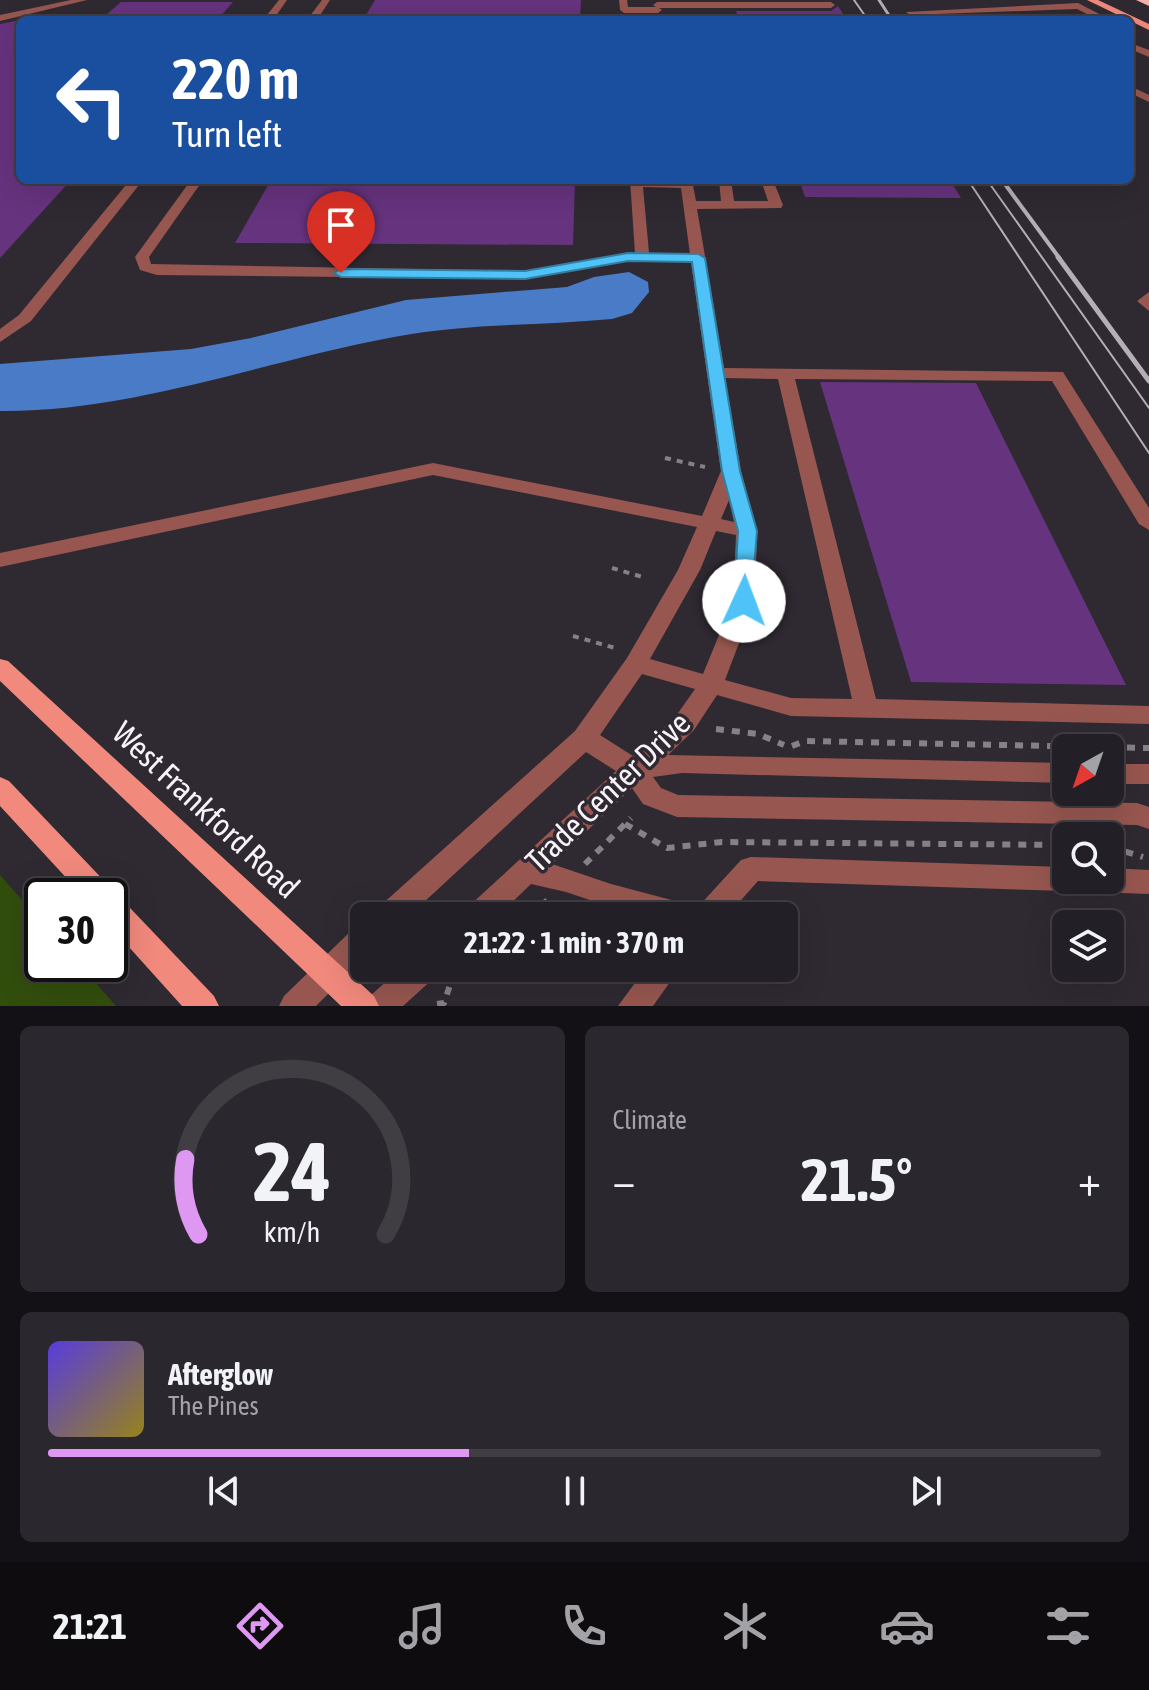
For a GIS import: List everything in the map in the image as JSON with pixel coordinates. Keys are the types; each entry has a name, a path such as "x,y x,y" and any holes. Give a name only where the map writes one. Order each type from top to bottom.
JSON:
{"highway":[{"path":"1141,0 1149,3"}],"main road":[{"path":"1091,0 1124,16"},
{"name":"West Frankford Road","path":"0,667 363,1006"},
{"path":"0,788 84,878"},
{"path":"128,925 203,1006"}],"street":[{"path":"0,18 65,1 83,0"},
{"path":"901,0 913,16 980,9 1078,6"},
{"path":"968,0 991,16"},
{"path":"1067,0 1098,16"},
{"path":"624,10 658,9 683,3 831,5"},
{"path":"1052,7 1069,16"},
{"path":"1024,8 1037,16"},
{"path":"998,9 1009,16"},
{"path":"951,11 958,16"},
{"path":"0,337 25,318 134,184"},
{"path":"194,184 142,257 145,267 157,271 525,275 642,257 698,258"},
{"path":"637,184 642,257"},
{"name":"Trade Center Drive","path":"493,902 685,723 710,687 744,601 747,531 731,471 686,184"},
{"path":"725,184 728,205"},
{"path":"690,205 776,205 768,184"},
{"path":"1149,297 1145,301 1149,306"},
{"path":"714,373 1057,376 1149,524"},
{"path":"785,374 866,708"},
{"path":"0,560 433,469 747,531"},
{"name":"Trade Center Drive","path":"404,902 584,738 636,664 689,570 731,471"},
{"path":"636,664 791,707 1149,715"},
{"path":"584,738 634,769 652,796 677,806 703,809 1137,814 1149,818"},
{"path":"634,769 682,763 1052,773"},
{"path":"1124,774 1149,774"},
{"path":"722,902 751,869 1052,879"},
{"path":"526,871 569,880 632,902"},
{"path":"1124,881 1149,882"},
{"path":"295,1006 350,952"},
{"path":"381,1006 408,982"},
{"path":"634,1006 654,982"}],"path":[{"path":"665,458 705,467"},
{"path":"612,568 646,578"},
{"path":"573,636 615,648"},
{"path":"716,729 758,734 783,745 794,746 805,741 1149,748"},
{"path":"625,824 667,848 722,842 1052,845"},
{"path":"1124,851 1149,859"},
{"path":"437,1004 444,1003 453,982"}],"green space":[{"path":"0,875 24,902 24,982 95,982 116,1006 0,1006"}],"water":[{"path":"629,272 648,282 649,292 632,313 612,319 421,332 149,394 50,409 0,411 0,364 191,349 251,338 406,300 567,287 594,277"}],"building":[{"path":"375,0 581,0 580,16 365,16"},
{"path":"121,2 233,2 221,16 105,16"},
{"path":"838,6 844,16 738,16 736,11 831,11"},
{"path":"16,21 16,184 67,184 0,258 0,24"},
{"path":"269,184 575,184 573,245 235,243"},
{"path":"800,184 952,184 961,198 805,197"},
{"path":"820,382 976,383 1126,685 911,682"}],"tram line":[{"path":"854,0 865,16"},
{"path":"971,184 1149,453"},
{"path":"990,184 1149,408"}],"railway":[{"path":"879,0 889,16"},
{"path":"1005,184 1060,259"},
{"path":"1058,257 1149,381"}],"route":[{"path":"341,273 525,275 628,257 698,258 731,471 747,531 744,601"}]}
